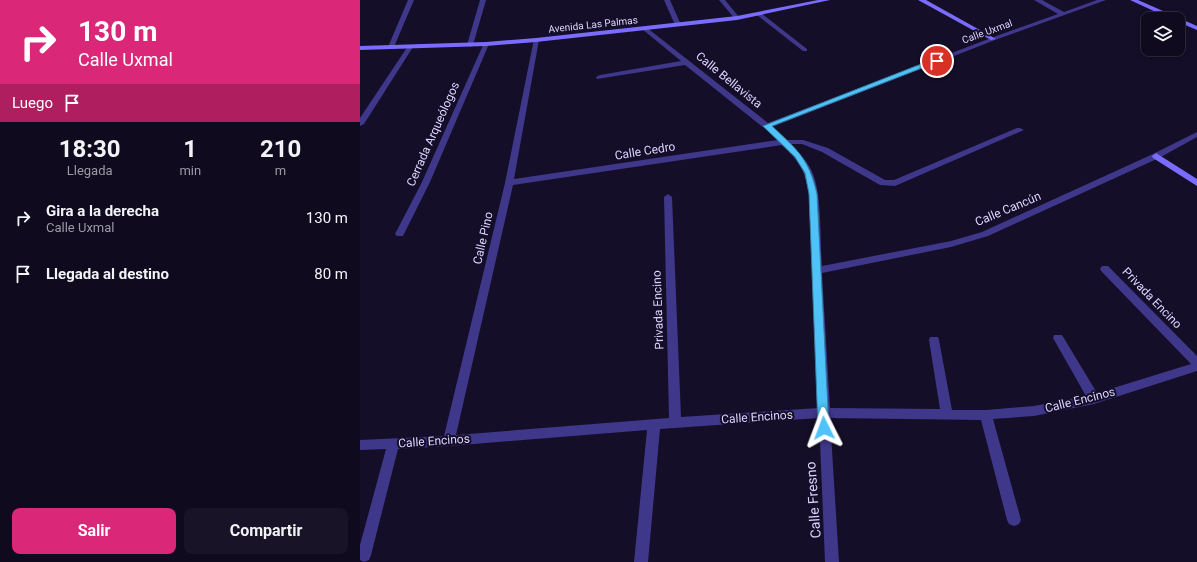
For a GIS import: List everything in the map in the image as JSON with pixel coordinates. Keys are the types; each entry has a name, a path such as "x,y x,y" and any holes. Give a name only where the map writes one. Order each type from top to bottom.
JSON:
{"main road":[{"name":"Avenida Las Palmas","path":"360,48 470,45 536,40 737,18 827,0"},
{"path":"921,0 993,39"},
{"path":"1133,0 1196,26"},
{"path":"1156,156 1197,183"}],"street":[{"path":"391,47 411,0"},
{"path":"470,45 477,17 484,0"},
{"path":"666,0 678,25"},
{"path":"722,0 737,18"},
{"path":"1037,0 1064,14"},
{"name":"Calle Uxmal","path":"767,126 993,39 1104,0"},
{"path":"759,14 805,50"},
{"name":"Calle Bellavista","path":"644,28 767,126 798,156 808,173 813,194 823,413"},
{"name":"Calle Pino","path":"449,441 509,183 536,40"},
{"name":"Cerrada Arqueólogos","path":"400,234 426,182 486,44"},
{"path":"360,124 410,47"},
{"path":"600,77 688,62"},
{"name":"Calle Cedro","path":"509,183 784,142 815,145 889,184 902,182 1020,130"},
{"name":"Calle Cancún","path":"817,270 951,244 985,234 1156,156 1197,134"},
{"name":"Privada Encino","path":"668,197 675,423"},
{"name":"Privada Encino","path":"1105,269 1197,365"},
{"path":"1058,338 1094,399"},
{"path":"934,340 947,414"},
{"name":"Calle Encinos","path":"360,445 449,441 654,424 823,413 986,415 1034,411 1094,399 1197,365"},
{"name":"Calle Fresno","path":"823,413 832,562"},
{"path":"986,415 1014,520"},
{"path":"641,562 654,424"},
{"path":"364,555 393,444"}],"route":[{"path":"824,428 813,194 808,173 798,156 767,126 937,61"}]}
